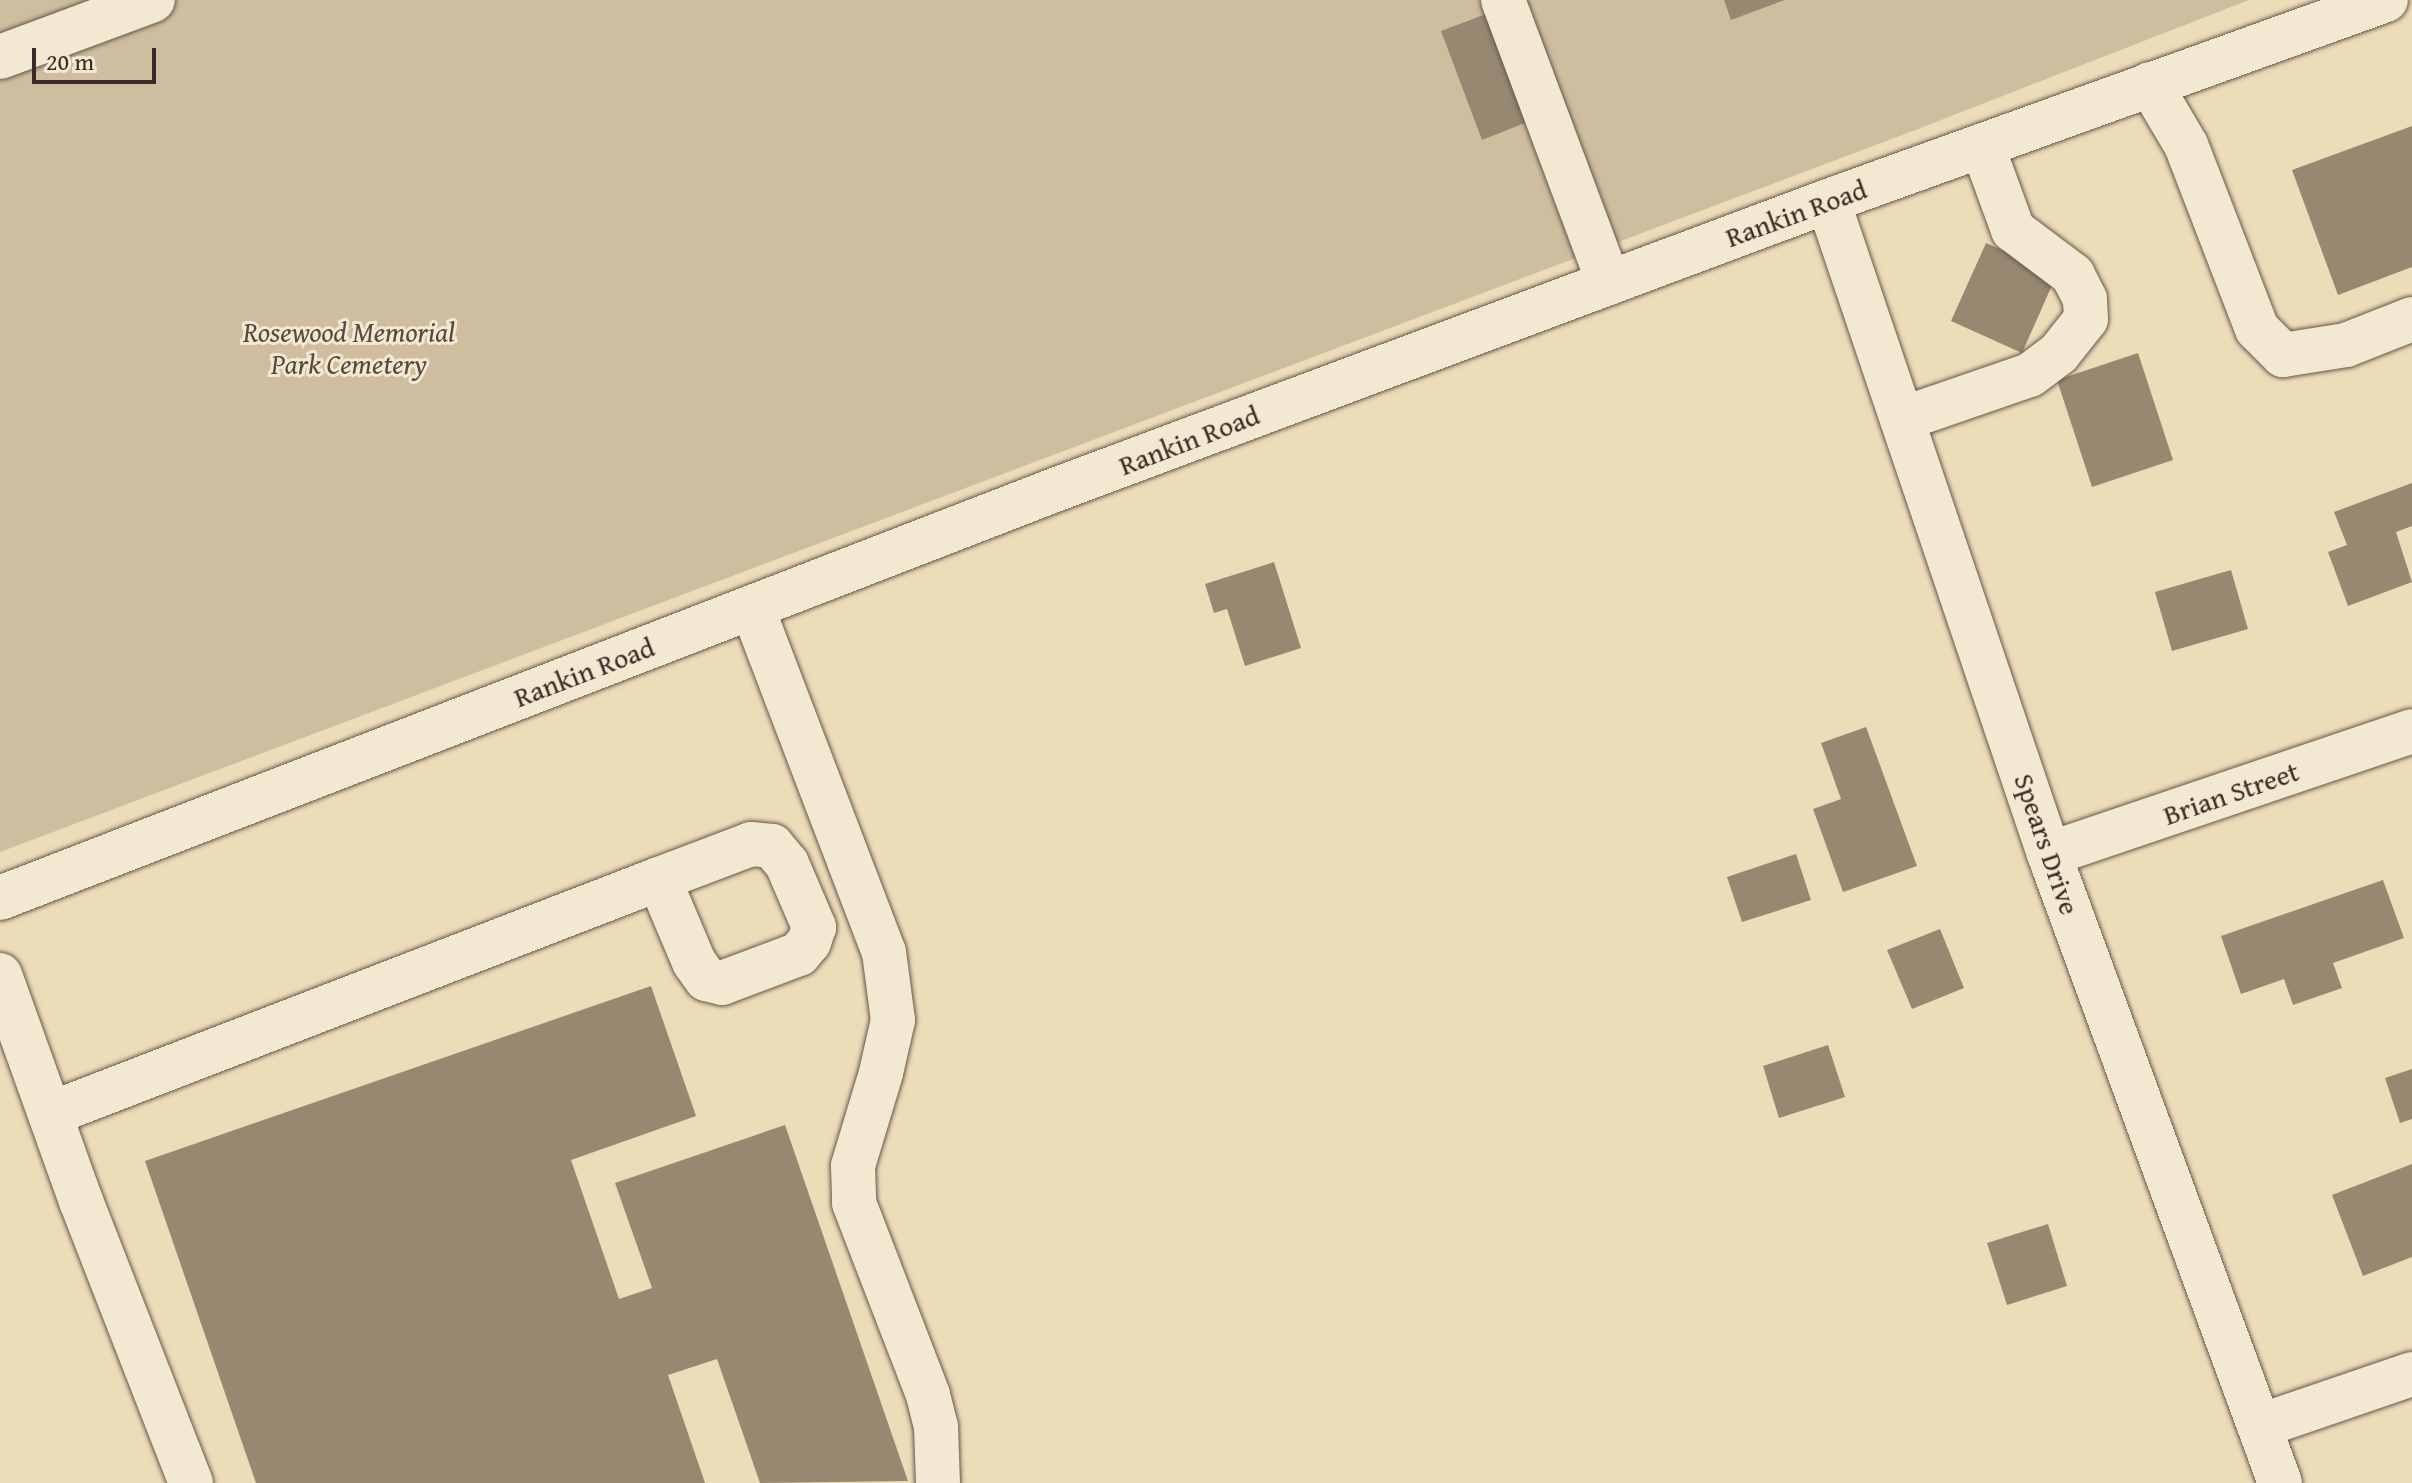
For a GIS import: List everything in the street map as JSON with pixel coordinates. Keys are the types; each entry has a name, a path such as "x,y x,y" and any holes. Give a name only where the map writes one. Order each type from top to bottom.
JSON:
{"street":[{"path":"0,57 153,0"},
{"path":"1503,0 1609,283"},
{"name":"Rankin Road","path":"0,898 752,607 1609,283 2386,0"},
{"path":"2150,84 2186,145 2257,329 2283,355 2346,345 2412,319"},
{"path":"1902,419 2030,375 2059,353 2086,319 2085,299 2073,275 2013,230 1982,145"},
{"name":"Spears Drive","path":"1828,201 2049,854 2280,1483"},
{"path":"752,607 884,952 893,1020 881,1073 853,1166 854,1203 928,1395 936,1426 938,1483"},
{"name":"Brian Street","path":"2049,854 2412,731"},
{"path":"50,1114 751,844 772,846 834,822"},
{"path":"659,879 694,962 706,979 722,983 799,954 809,942 814,927 787,864 772,846"},
{"path":"0,975 191,1483"},
{"path":"2260,1426 2412,1374"}],"green space":[{"name":"Rosewood Memorial Park Cemetery","path":"0,0 2249,0 1918,129 0,852"}],"building":[{"path":"1724,0 1785,0 1731,20"},
{"path":"1486,14 1527,122 1482,140 1441,31"},
{"path":"2412,126 2412,267 2338,295 2292,170"},
{"path":"1986,243 2057,274 2022,353 1951,321"},
{"path":"2138,353 2173,460 2092,487 2057,380"},
{"path":"2412,483 2412,526 2396,532 2412,582 2348,606 2328,552 2347,545 2334,512"},
{"path":"1274,562 1301,648 1245,666 1227,609 1214,613 1205,584"},
{"path":"2231,570 2248,629 2172,651 2155,592"},
{"path":"1866,727 1917,866 1843,892 1813,809 1841,799 1821,743"},
{"path":"1796,854 1811,900 1742,922 1727,877"},
{"path":"2383,880 2404,938 2333,963 2342,988 2293,1005 2284,979 2241,994 2221,936"},
{"path":"1940,929 1964,988 1912,1009 1887,950"},
{"path":"651,986 696,1116 571,1160 619,1299 652,1288 615,1183 785,1125 908,1481 760,1483 717,1359 668,1375 705,1483 256,1483 145,1161"},
{"path":"1828,1045 1845,1097 1779,1118 1763,1066"},
{"path":"2412,1069 2412,1119 2400,1123 2385,1078"},
{"path":"2412,1164 2412,1257 2363,1276 2332,1195"},
{"path":"2048,1224 2067,1286 2007,1305 1987,1243"}]}
